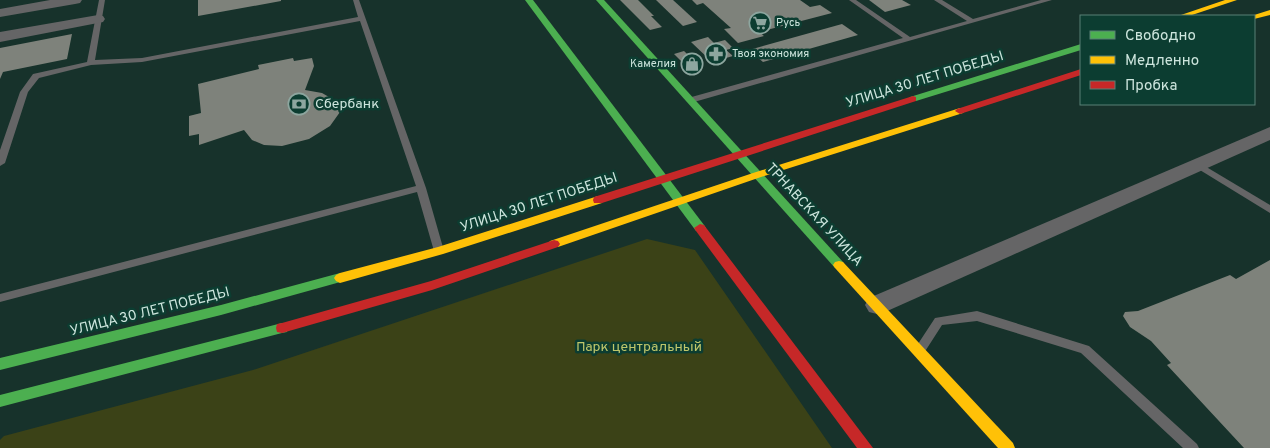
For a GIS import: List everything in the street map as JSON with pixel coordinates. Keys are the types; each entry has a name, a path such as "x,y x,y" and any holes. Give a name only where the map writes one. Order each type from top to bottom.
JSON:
{"main road":[{"path":"529,0 866,448"},
{"name":"ТРНАВСКАЯ УЛИЦА","path":"600,0 738,155 1008,448"},
{"path":"1185,15 1233,0"},
{"path":"1255,17 1270,12"},
{"name":"УЛИЦА 30 ЛЕТ ПОБЕДЫ","path":"0,364 221,310 439,251 1080,47"},
{"path":"0,401 228,343 432,285 757,175 1080,72"}],"street":[{"path":"0,13 75,0"},
{"path":"0,37 98,19"},
{"path":"877,305 1270,133"}],"lane":[{"path":"91,63 102,0"},
{"path":"356,0 421,188 439,251"},
{"path":"852,0 909,39"},
{"path":"937,0 972,21"},
{"path":"691,100 1049,0"},
{"path":"0,162 24,92 36,76 91,63 142,60 363,18"},
{"path":"1198,165 1270,210"},
{"path":"0,298 421,188"},
{"path":"920,351 939,321 976,316 1085,350 1192,448"}],"green space":[{"name":"Парк центральный","path":"647,239 695,250 832,448 0,448 0,440 4,436 253,370"}],"building":[{"path":"198,0 281,0 281,1 198,16"},
{"path":"620,0 638,0 662,27 650,30"},
{"path":"656,0 673,0 697,22 683,26"},
{"name":"Русь","path":"692,0 800,0 810,7 820,5 832,13 759,32 764,36 738,43 724,29 731,28 703,3 697,5"},
{"path":"869,0 902,0 911,5 885,12"},
{"path":"842,24 858,35 763,62 749,50"},
{"path":"72,34 67,59 3,72 0,79 0,48"},
{"path":"708,37 714,43 725,40 733,48 726,50 733,56 712,62 691,42"},
{"path":"684,51 701,67 690,70 674,54"},
{"path":"293,58 294,61 312,58 314,66 305,90 322,93 336,101 340,112 330,126 309,139 282,146 264,145 252,140 244,130 199,145 199,134 189,136 189,116 201,113 198,84 259,69 258,65"},
{"path":"1270,260 1270,448 1244,448 1167,365 1171,363 1151,341 1130,327 1123,316 1125,312 1138,311 1230,275 1236,279"}],"traffic: fast":[{"path":"529,0 700,228"},
{"path":"600,0 839,265"},
{"path":"913,99 1080,47"},
{"path":"0,364 221,310 340,278"},
{"path":"0,401 282,328"}],"traffic: slow":[{"path":"1185,15 1233,0"},
{"path":"1255,17 1270,12"},
{"path":"554,244 757,175 960,111"},
{"path":"340,278 439,251 598,200"},
{"path":"839,265 1008,448"}],"traffic: jam":[{"path":"960,111 1080,72"},
{"path":"598,200 913,99"},
{"path":"700,228 866,448"},
{"path":"282,328 432,285 554,244"}],"place":[{"name":"Русь","path":"760,23"},
{"name":"Твоя экономия","path":"716,54"},
{"name":"Камелия","path":"692,64"},
{"name":"Сбербанк","path":"299,104"}]}
